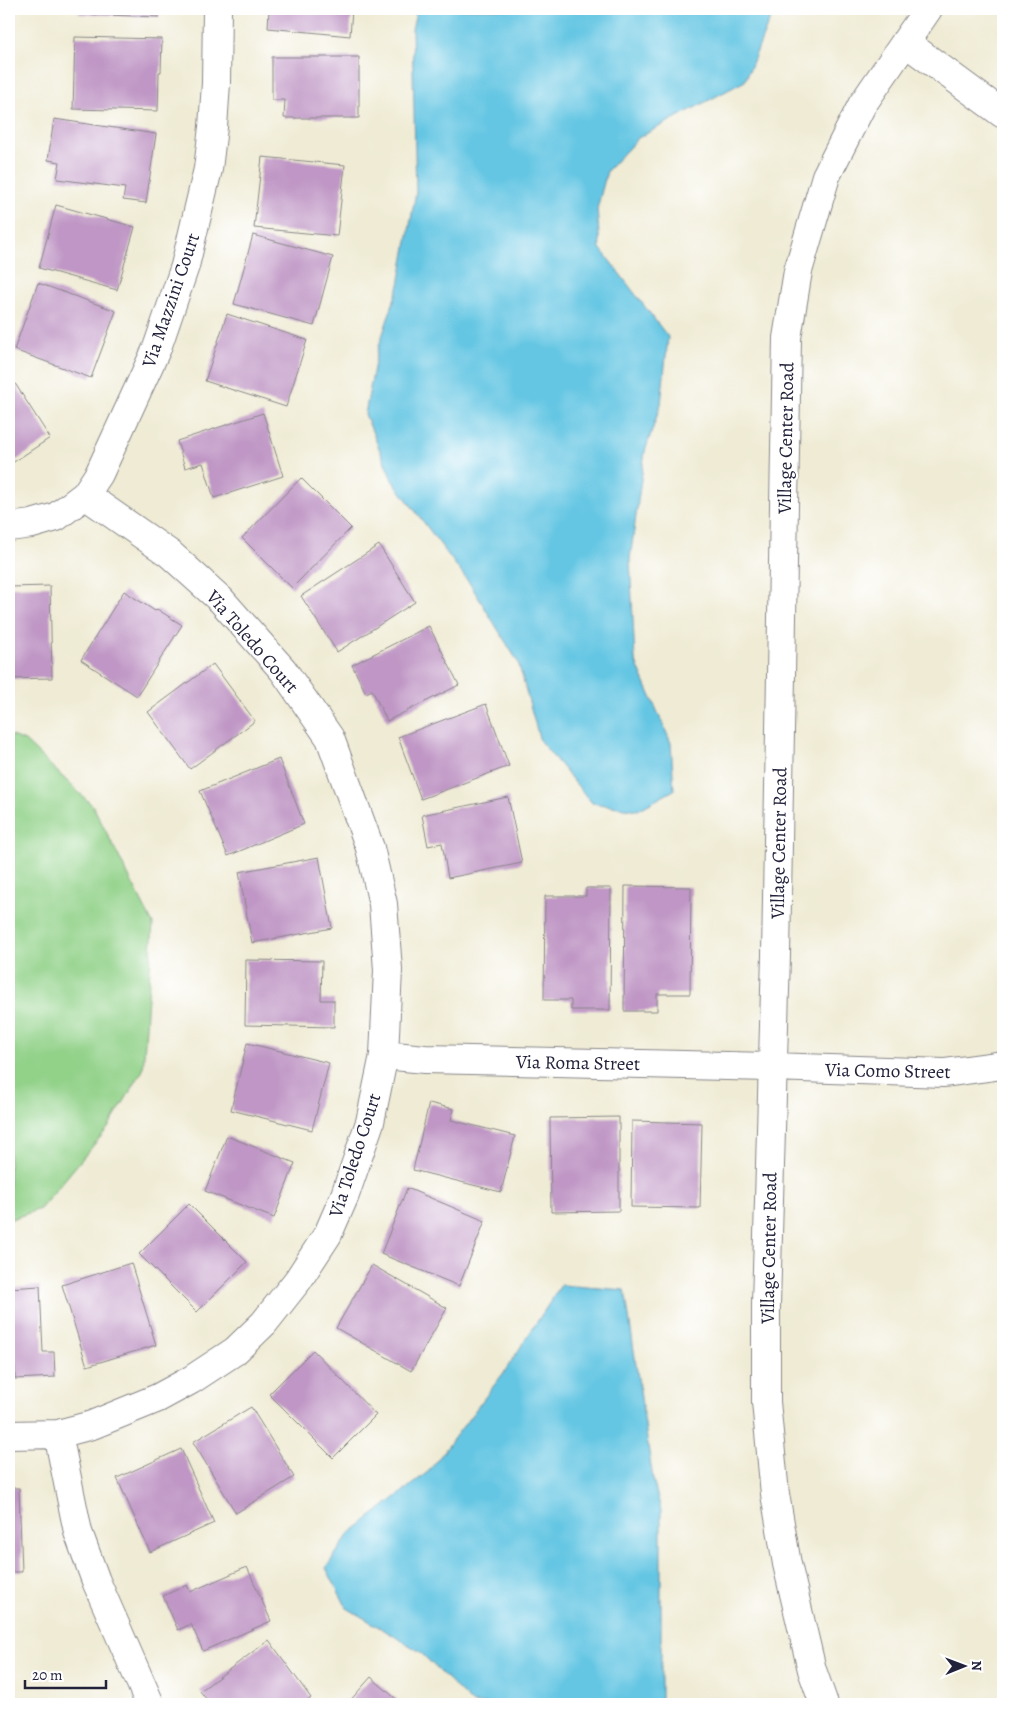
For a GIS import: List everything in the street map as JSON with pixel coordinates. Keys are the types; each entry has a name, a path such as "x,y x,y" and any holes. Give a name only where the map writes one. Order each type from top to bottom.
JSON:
{"street":[{"name":"Via Mazzini Court","path":"9,528 56,517 85,495 99,474 156,348 185,266 208,169 214,127 217,9"},
{"name":"Village Center Road","path":"824,1704 812,1670 787,1564 775,1494 766,1402 766,1305 773,1067 787,338 798,271 826,176 862,105 928,9"},
{"path":"905,42 1003,114"},
{"name":"Via Toledo Court","path":"9,1435 58,1434 100,1422 158,1398 191,1380 235,1351 264,1323 298,1280 328,1234 346,1195 370,1122 384,1055 388,970 383,904 370,848 330,738 283,670 221,600 170,554 85,495"},
{"name":"Via Roma Street","path":"384,1055 425,1059 773,1067"},
{"name":"Via Como Street","path":"773,1067 944,1073 1003,1065"},
{"path":"58,1434 78,1532 96,1581 150,1704"}],"green space":[{"path":"9,735 25,741 93,806 153,924 143,1070 108,1128 40,1209 9,1220"}],"water":[{"path":"417,9 774,9 745,81 638,138 607,171 597,209 600,248 668,337 661,404 645,451 630,559 635,660 671,743 674,790 638,810 592,803 540,741 518,662 470,584 392,480 365,414 377,352 399,285 416,192 412,29"},
{"path":"561,1285 625,1290 653,1479 661,1510 661,1700 663,1704 473,1704 419,1651 347,1608 326,1568 349,1534 429,1471 505,1371"}],"building":[{"path":"79,9 160,9 159,17 79,14"},
{"path":"269,9 352,9 350,36 268,28"},
{"path":"75,37 162,39 158,111 73,109"},
{"path":"272,57 359,57 359,118 284,118 285,100 272,100"},
{"path":"54,119 156,134 146,203 123,200 125,188 57,179 60,162 48,160"},
{"path":"262,157 345,165 337,236 254,228"},
{"path":"56,205 135,227 117,290 39,268"},
{"path":"253,235 333,257 314,326 234,304"},
{"path":"38,283 116,311 91,378 14,350"},
{"path":"227,314 307,340 286,407 205,381"},
{"path":"9,374 50,438 9,465"},
{"path":"263,413 283,476 214,498 203,463 185,468 177,441"},
{"path":"301,478 351,528 292,588 242,538"},
{"path":"379,545 415,602 337,652 301,596"},
{"path":"50,586 52,678 9,679 9,587"},
{"path":"124,591 155,611 157,609 182,625 137,696 81,660"},
{"path":"429,626 459,685 387,721 372,690 366,693 352,665"},
{"path":"213,664 255,721 190,769 148,712"},
{"path":"486,704 509,766 421,799 398,737"},
{"path":"279,759 304,824 228,856 200,791"},
{"path":"508,797 522,863 448,878 442,843 428,846 422,815"},
{"path":"319,857 332,928 252,943 239,872"},
{"path":"625,886 691,887 690,994 657,994 657,1011 624,1011"},
{"path":"586,888 611,888 610,1010 571,1010 571,1000 544,1000 545,896 586,896"},
{"path":"246,960 322,961 321,1000 334,1000 334,1027 245,1025"},
{"path":"247,1043 329,1063 312,1130 231,1110"},
{"path":"429,1103 454,1109 451,1120 515,1136 501,1192 413,1170"},
{"path":"619,1117 619,1211 551,1212 550,1118"},
{"path":"632,1121 702,1123 700,1208 631,1207"},
{"path":"227,1136 295,1163 274,1218 205,1191"},
{"path":"407,1188 485,1221 459,1286 381,1254"},
{"path":"189,1204 247,1262 197,1312 139,1254"},
{"path":"131,1263 156,1345 87,1366 62,1285"},
{"path":"372,1265 447,1308 411,1371 336,1328"},
{"path":"40,1286 43,1352 54,1352 55,1377 15,1379 15,1366 9,1366 9,1288"},
{"path":"313,1350 376,1415 333,1458 269,1394"},
{"path":"251,1407 294,1477 236,1513 193,1442"},
{"path":"181,1449 214,1523 150,1552 117,1478"},
{"path":"9,1488 19,1488 22,1572 9,1572"},
{"path":"247,1567 271,1621 203,1651 191,1624 178,1630 163,1596 187,1585 190,1592"},
{"path":"269,1640 311,1698 303,1704 210,1704 200,1691"},
{"path":"371,1677 402,1704 347,1704"}]}
